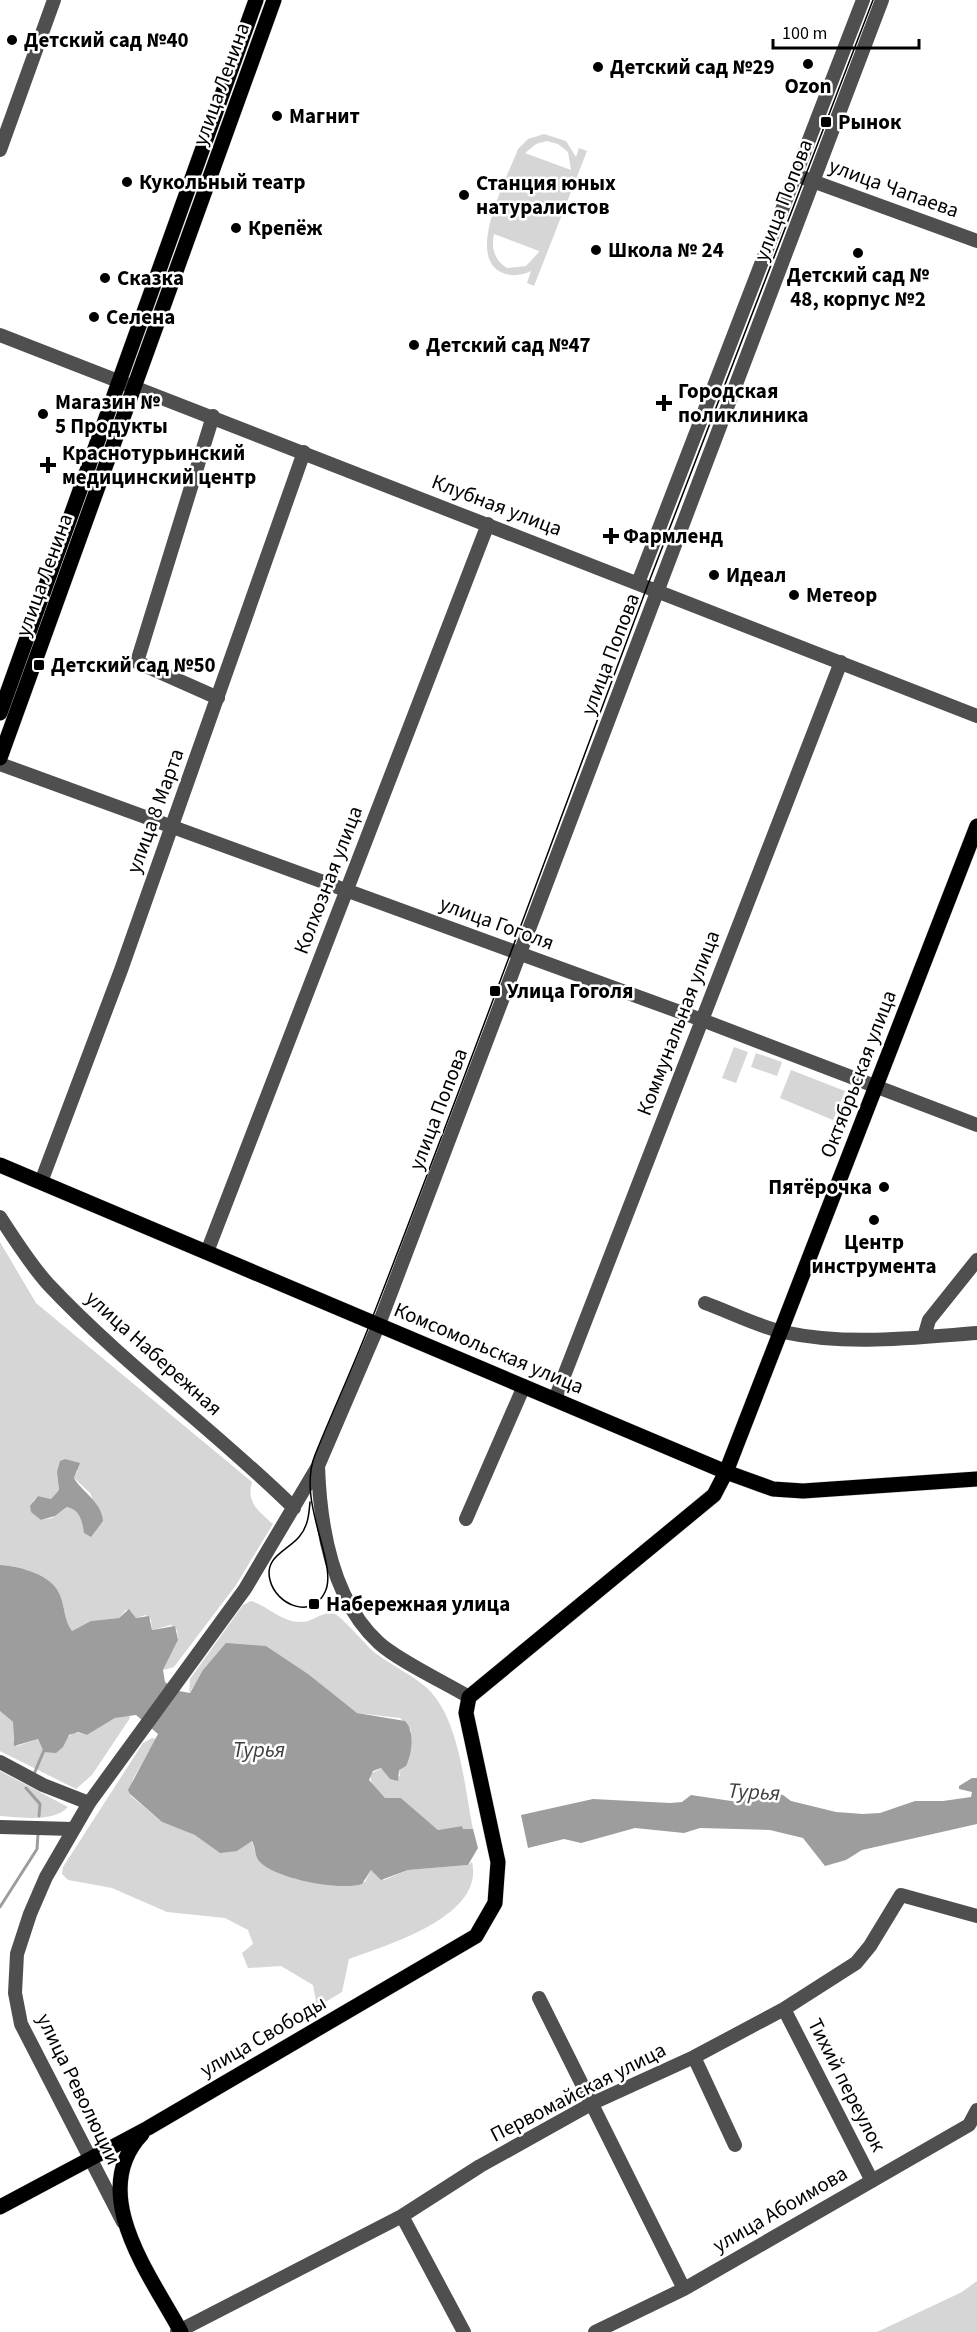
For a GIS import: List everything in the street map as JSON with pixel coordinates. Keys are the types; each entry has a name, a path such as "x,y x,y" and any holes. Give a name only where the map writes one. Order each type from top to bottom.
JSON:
{"main road":[{"name":"улица Ленина","path":"0,713 256,0"},
{"name":"улица Ленина","path":"0,758 274,0"},
{"name":"Октябрьская улица","path":"469,1697 714,1495 726,1472 977,826"},
{"name":"Комсомольская улица","path":"0,1165 726,1472 773,1489 803,1491 977,1479"},
{"name":"улица Свободы","path":"0,2207 148,2128 476,1935 495,1903 498,1862 466,1713 469,1697"},
{"path":"128,2231 120,2210 118,2188 123,2164 134,2143 148,2128"},
{"name":"улица Революции","path":"128,2231 180,2332"}],"street":[{"path":"0,150 54,0"},
{"name":"улица Попова","path":"638,583 863,0"},
{"name":"улица Попова","path":"294,1508 318,1466 379,1324 882,0"},
{"name":"улица Чапаева","path":"796,175 977,241"},
{"name":"Клубная улица","path":"0,335 213,416 977,716"},
{"path":"213,416 183,521 137,662 218,698"},
{"name":"улица 8 Марта","path":"40,1182 121,970 304,452"},
{"name":"Колхозная улица","path":"207,1252 488,524"},
{"name":"Коммунальная улица","path":"555,1399 841,662"},
{"name":"улица Гоголя","path":"0,764 702,1020 977,1125"},
{"name":"улица Набережная","path":"0,1217 30,1263 49,1284 138,1371 294,1508"},
{"path":"924,1337 929,1320 977,1260"},
{"path":"705,1303 781,1332 818,1338 874,1341 977,1333"},
{"path":"466,1519 524,1386"},
{"path":"318,1466 320,1506 328,1546 355,1616 380,1644 469,1697"},
{"name":"улица Революции","path":"128,2231 21,2024 15,1993 17,1954 30,1914 73,1829 89,1803 245,1589 294,1508"},
{"path":"0,1762 43,1785 89,1803"},
{"path":"0,1827 73,1829"},
{"name":"Первомайская улица","path":"180,2332 402,2216 480,2166 593,2103 694,2057 784,2009 856,1963 870,1946 901,1895 977,1916"},
{"path":"539,1998 684,2289"},
{"name":"Тихий переулок","path":"784,2009 872,2181"},
{"path":"694,2057 735,2145"},
{"name":"улица Абоимова","path":"595,2332 684,2289 969,2125 977,2110"},
{"path":"402,2216 464,2332"}],"shaded area":[{"path":"544,134 566,141 576,157 579,148 587,151 534,286 527,283 531,271 515,275 499,271 490,261 487,248 488,231 499,194 518,149 528,139","holes":["547,141 558,144 568,152 571,170 525,153 536,144","494,234 539,251 539,252 526,266 507,268 494,253"]},
{"path":"734,1047 748,1052 736,1083 722,1078"},
{"path":"756,1053 782,1062 777,1076 751,1067"},
{"path":"791,1070 845,1091 833,1120 780,1098"},
{"path":"0,1242 36,1303 252,1482 252,1501 273,1524 236,1585 174,1667 163,1670 178,1640 177,1630 171,1625 152,1630 151,1620 146,1615 136,1618 130,1610 126,1610 119,1618 92,1621 72,1631 67,1622 60,1595 50,1582 35,1573 17,1567 0,1565","holes":["78,1470 74,1478 90,1493 97,1509 100,1523 94,1532 83,1528 79,1514 68,1507 52,1518 41,1520 33,1501 38,1496 51,1499 59,1490 57,1472"]},
{"path":"251,1601 281,1617 294,1621 301,1622 330,1613 335,1614 374,1652 427,1688 438,1701 454,1735 473,1829 463,1829 462,1826 438,1830 401,1798 385,1798 372,1786 370,1774 382,1768 390,1779 400,1776 399,1770 410,1753 411,1730 400,1718 357,1713 266,1646 247,1645 208,1665 189,1693 190,1679 243,1605"},
{"path":"0,1711 13,1722 13,1740 17,1746 38,1739 42,1747 63,1747 65,1739 75,1732 87,1735 115,1718 129,1715 130,1718 92,1775 76,1789 0,1751"},
{"path":"152,1738 156,1739 133,1779 130,1795 162,1822 237,1851 251,1841 257,1856 268,1867 293,1878 323,1882 365,1882 371,1870 384,1880 408,1870 468,1865 472,1862 472,1881 463,1898 449,1913 429,1926 408,1937 349,1959 342,1992 317,2007 313,1985 281,1966 248,1968 242,1953 253,1944 248,1930 225,1918 167,1912 112,1888 68,1880 62,1874 63,1867 143,1743"},
{"path":"0,1771 68,1807 62,1812 45,1817 0,1816"},
{"path":"977,2281 977,2332 877,2332 962,2292"}],"water":[{"path":"65,1459 80,1463 74,1478 95,1502 102,1514 103,1521 91,1537 84,1533 80,1517 72,1509 67,1507 55,1516 41,1520 31,1512 30,1506 38,1496 51,1499 59,1490 57,1472 60,1461"},
{"name":"Турья","path":"0,1565 17,1567 35,1573 50,1582 60,1595 67,1622 72,1631 91,1621 119,1618 129,1609 136,1618 149,1616 152,1630 175,1626 178,1640 163,1670 165,1682 179,1691 190,1693 203,1670 226,1643 266,1646 308,1674 357,1713 405,1721 410,1731 411,1749 406,1766 399,1770 398,1781 390,1779 381,1768 373,1771 369,1780 385,1798 401,1798 438,1830 462,1826 463,1829 473,1829 478,1848 468,1865 408,1870 381,1880 371,1870 362,1884 339,1886 309,1882 280,1874 268,1868 258,1860 252,1841 237,1851 220,1853 195,1835 162,1822 130,1794 128,1790 158,1734 136,1715 115,1718 87,1735 78,1732 69,1735 63,1747 56,1753 44,1752 38,1739 14,1746 13,1722 0,1711"},
{"path":"972,1778 977,1778 977,1824 862,1850 846,1860 825,1866 803,1838 770,1830 700,1828 684,1833 635,1828 581,1843 564,1839 528,1848 521,1815 593,1799 670,1803 682,1802 691,1795 738,1802 740,1797 744,1796 748,1800 759,1799 764,1791 783,1795 791,1801 836,1812 880,1813 915,1801 943,1801 971,1797 972,1792 959,1789 959,1786"}],"waterway":[{"path":"34,1774 45,1748"},
{"path":"26,1788 40,1804 39,1816"},
{"path":"0,1907 37,1849 38,1834"}],"tram line":[{"path":"310,1502 302,1533 273,1560 269,1572 270,1580 279,1596 295,1606 303,1607 319,1601 325,1592 328,1580 327,1565 311,1492 311,1473 315,1455 366,1334 408,1225 647,587 873,0"}],"place":[{"name":"Детский сад №40","path":"12,40"},
{"name":"Ozon","path":"808,64"},
{"name":"Детский сад №29","path":"598,67"},
{"name":"Магнит","path":"277,116"},
{"name":"Рынок","path":"826,122"},
{"name":"Кукольный театр","path":"127,182"},
{"name":"Станция юных натуралистов","path":"464,195"},
{"name":"Крепёж","path":"236,228"},
{"name":"Школа № 24","path":"596,250"},
{"name":"Детский сад № 48, корпус №2","path":"858,253"},
{"name":"Сказка","path":"105,278"},
{"name":"Селена","path":"94,317"},
{"name":"Детский сад №47","path":"414,345"},
{"name":"Городская поликлиника","path":"664,403"},
{"name":"Магазин № 5 Продукты","path":"43,414"},
{"name":"Краснотурьинский медицинский центр","path":"48,465"},
{"name":"Фармленд","path":"611,536"},
{"name":"Идеал","path":"714,575"},
{"name":"Метеор","path":"794,595"},
{"name":"Детский сад №50","path":"39,665"},
{"name":"Улица Гоголя","path":"495,991"},
{"name":"Пятёрочка","path":"884,1187"},
{"name":"Центр инструмента","path":"874,1220"},
{"name":"Набережная улица","path":"314,1604"}]}
